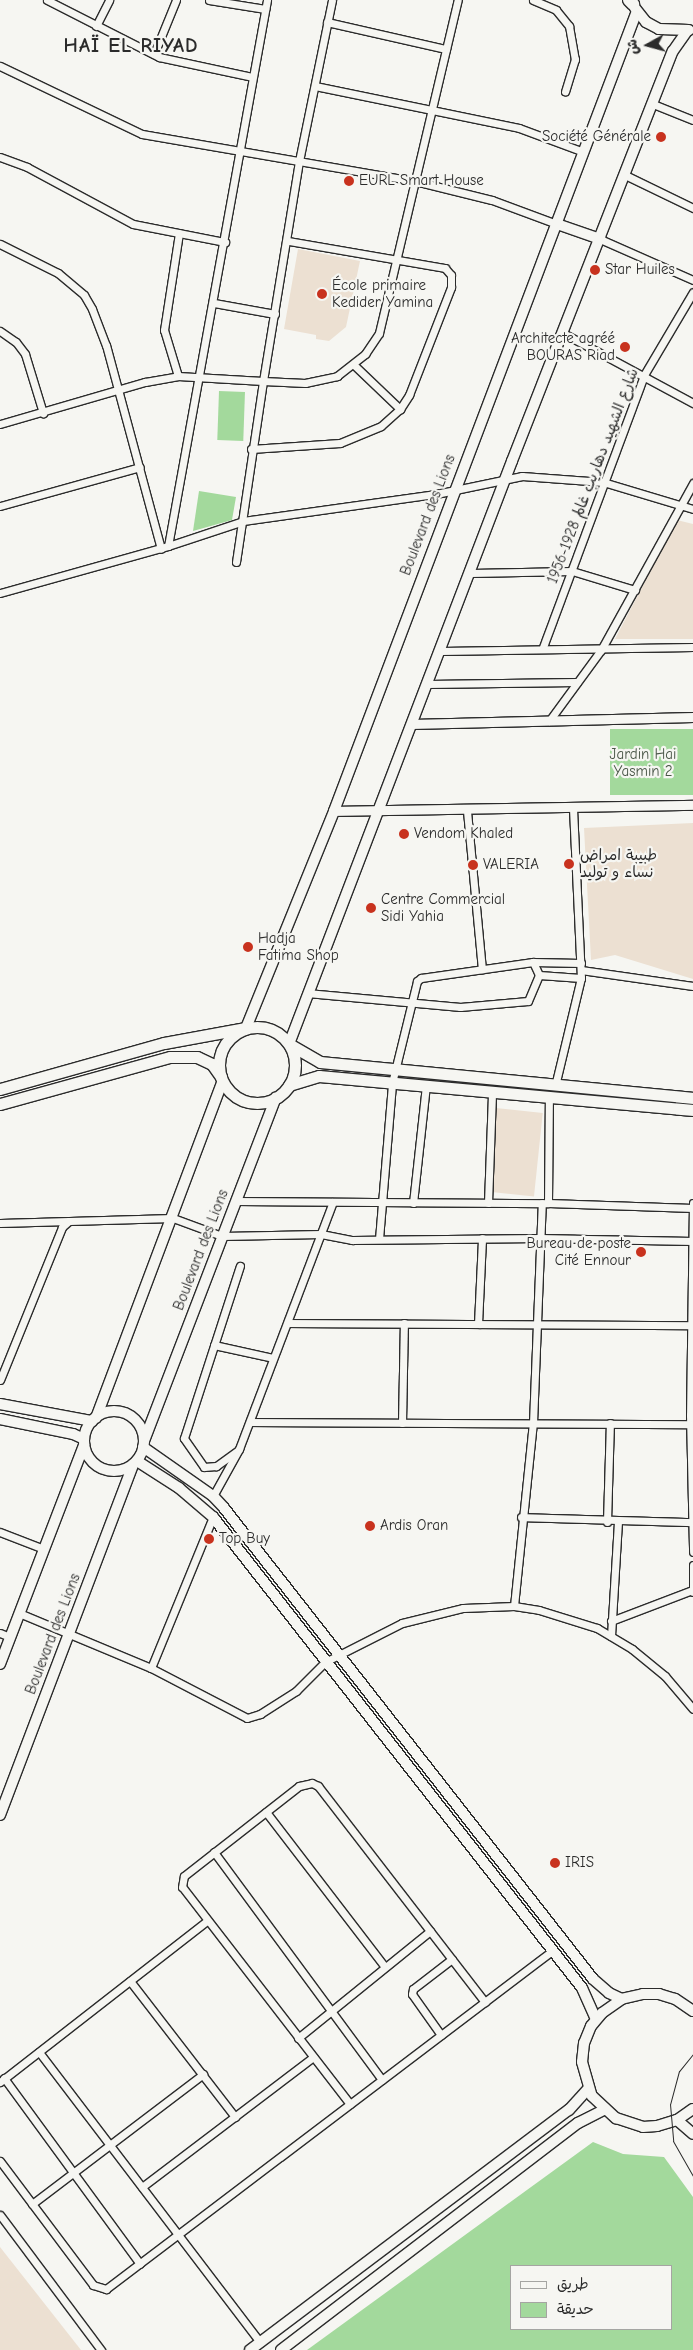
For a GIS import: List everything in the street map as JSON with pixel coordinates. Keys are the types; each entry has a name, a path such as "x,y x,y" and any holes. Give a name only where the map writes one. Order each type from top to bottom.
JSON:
{"main road":[{"path":"633,4 659,29 690,30"},
{"name":"Boulevard des Lions","path":"246,1028 334,811 453,490 557,224 584,152 633,4"},
{"path":"289,1085 295,1064 289,1044 307,993 673,51 690,30"},
{"path":"557,224 600,239"},
{"path":"0,1664 5,1635 19,1614 84,1442 173,1218 222,1079 220,1060 226,1044 246,1028"},
{"path":"0,1089 164,1043 246,1028 270,1029 289,1044 320,1062 693,1098"},
{"path":"0,1104 170,1057 197,1057 212,1064 233,1094 249,1102 276,1098 289,1085 318,1076 693,1110"},
{"name":"Boulevard des Lions","path":"143,1444 276,1098"},
{"path":"0,1404 94,1419 111,1412 127,1414 139,1426 143,1444 135,1462 117,1471 100,1468 88,1456 84,1442 73,1434 0,1419"},
{"path":"143,1444 213,1496 593,1979 609,1993 622,1999"},
{"path":"135,1462 179,1488 213,1517 586,1994 596,2019"},
{"name":"Boulevard des Lions","path":"0,1815 135,1462"},
{"path":"693,2011 674,1999 659,1994 622,1999 596,2019 587,2035 582,2052 583,2071 588,2088 604,2110 616,2118 643,2127 677,2120 693,2109"},
{"path":"250,2350 570,2110 588,2088"},
{"path":"281,2350 578,2123 604,2110"},
{"path":"677,2120 693,2134"}],"street":[{"path":"47,0 154,54 180,63 252,77"},
{"path":"96,26 109,0"},
{"path":"154,54 176,0"},
{"path":"209,0 265,9"},
{"path":"168,546 214,303 252,77 267,0"},
{"path":"236,562 243,521 251,449 288,241 299,162 332,0"},
{"path":"0,424 178,376 263,381 325,381 354,365 373,344 386,314 396,258 458,0"},
{"path":"533,0 556,10 570,26 575,60 565,92"},
{"path":"327,22 446,49"},
{"path":"0,66 142,134 240,153 415,181 492,200 557,224"},
{"path":"314,86 520,128 584,152"},
{"path":"653,104 693,120"},
{"path":"0,157 69,189 133,224 225,242"},
{"path":"625,175 693,208"},
{"path":"178,376 164,330 179,233"},
{"path":"600,239 693,280"},
{"path":"251,449 340,443 381,426 400,409 409,395 452,281 449,270 444,268 396,258 288,241"},
{"path":"0,244 58,273 84,295 99,322 140,467 160,549"},
{"name":"شارع الشهيد دهاريب غالم 1928-1956","path":"543,647 644,375 693,292"},
{"path":"214,303 275,314"},
{"path":"0,331 16,342 25,354 43,413"},
{"path":"563,333 693,403"},
{"path":"354,365 400,409"},
{"path":"0,506 140,467"},
{"path":"0,593 160,549 243,521 453,490 535,475 603,482 693,509"},
{"path":"549,722 601,650 693,483"},
{"path":"471,572 572,571 635,590"},
{"path":"441,651 543,647 601,650 693,647"},
{"path":"427,684 577,682"},
{"path":"411,724 693,717"},
{"path":"334,811 467,811 693,805"},
{"path":"555,1086 581,970 573,808"},
{"path":"467,811 482,969"},
{"path":"307,993 412,1001 460,1007 521,1003 531,997 539,975 533,962"},
{"path":"378,1239 383,1203 392,1082 397,1069 417,981 421,978 533,962 693,986"},
{"path":"539,975 581,970"},
{"path":"413,1203 426,1086"},
{"path":"488,1203 492,1092"},
{"path":"514,1606 521,1517 533,1423 540,1238 545,1203 549,1097"},
{"path":"236,1201 545,1203 693,1208"},
{"path":"213,1496 239,1449 333,1202"},
{"path":"693,1202 690,1424 693,1552"},
{"path":"0,1224 173,1218 222,1236 321,1234 352,1240 540,1238 692,1241"},
{"path":"0,1380 62,1227 69,1221"},
{"path":"478,1324 482,1238"},
{"path":"239,1449 216,1466 204,1467 184,1438 240,1266"},
{"path":"288,1323 692,1325"},
{"path":"402,1423 404,1323"},
{"path":"214,1345 273,1358"},
{"path":"250,1422 690,1424"},
{"path":"607,1522 610,1423"},
{"path":"152,1668 213,1517"},
{"path":"521,1517 607,1522 691,1522"},
{"path":"611,1636 618,1522"},
{"path":"0,1532 44,1549"},
{"path":"612,1621 693,1591 693,1565"},
{"path":"19,1614 152,1668 247,1718 260,1714 296,1691 326,1662 402,1623 423,1616 463,1608 514,1606 558,1614 611,1636 649,1661 693,1709"},
{"path":"350,2104 182,1887 182,1881 214,1852 299,1786 312,1783 318,1786 485,2002"},
{"path":"266,1812 385,1967"},
{"path":"214,1852 382,2080"},
{"path":"140,2264 2,2080 208,1921"},
{"path":"298,2038 430,1931"},
{"path":"0,2161 93,2285 106,2289 552,1951"},
{"path":"441,2035 412,1994 413,1989 452,1959"},
{"path":"130,1981 236,2117"},
{"path":"39,2052 260,2342"},
{"path":"142,2187 313,2058"},
{"path":"32,2204 203,2074"},
{"path":"2,2220 101,2350"}],"shaded area":[{"name":"École primaire Kedider Yamina","path":"298,249 360,261 346,327 329,341 316,339 316,335 284,329"},
{"path":"677,520 693,524 693,639 615,639"},
{"path":"693,823 693,979 615,955 591,960 584,828"},
{"path":"496,1108 543,1113 534,1196 487,1192"},
{"path":"0,2247 81,2350 0,2350"}],"green space":[{"path":"219,391 245,392 243,441 217,440"},
{"path":"199,491 236,497 232,520 193,531"},
{"name":"Jardin Hai Yasmin 2","path":"610,729 693,729 693,795 610,795"},
{"path":"593,2142 623,2154 664,2157 693,2197 693,2350 307,2350"}],"tram line":[{"path":"693,2054 679,2071 670,2104 673,2141 693,2176"}],"place":[{"name":"Société Générale","path":"661,137"},
{"name":"EURL Smart House","path":"349,181"},
{"name":"Star Huiles","path":"595,270"},
{"name":"École primaire Kedider Yamina","path":"322,294"},
{"name":"Architecte agréé BOURAS Riad","path":"625,347"},
{"name":"Vendom Khaled","path":"404,834"},
{"name":"طبيبة امراض نساء و توليد","path":"569,864"},
{"name":"VALERIA","path":"473,865"},
{"name":"Centre Commercial Sidi Yahia","path":"371,908"},
{"name":"Hadja Fatima Shop","path":"248,947"},
{"name":"Bureau de poste Cité Ennour","path":"641,1252"},
{"name":"Ardis Oran","path":"370,1526"},
{"name":"Top Buy","path":"209,1539"},
{"name":"IRIS","path":"555,1863"}],"district":[{"name":"HAÏ EL RIYAD","path":"131,45"}]}
